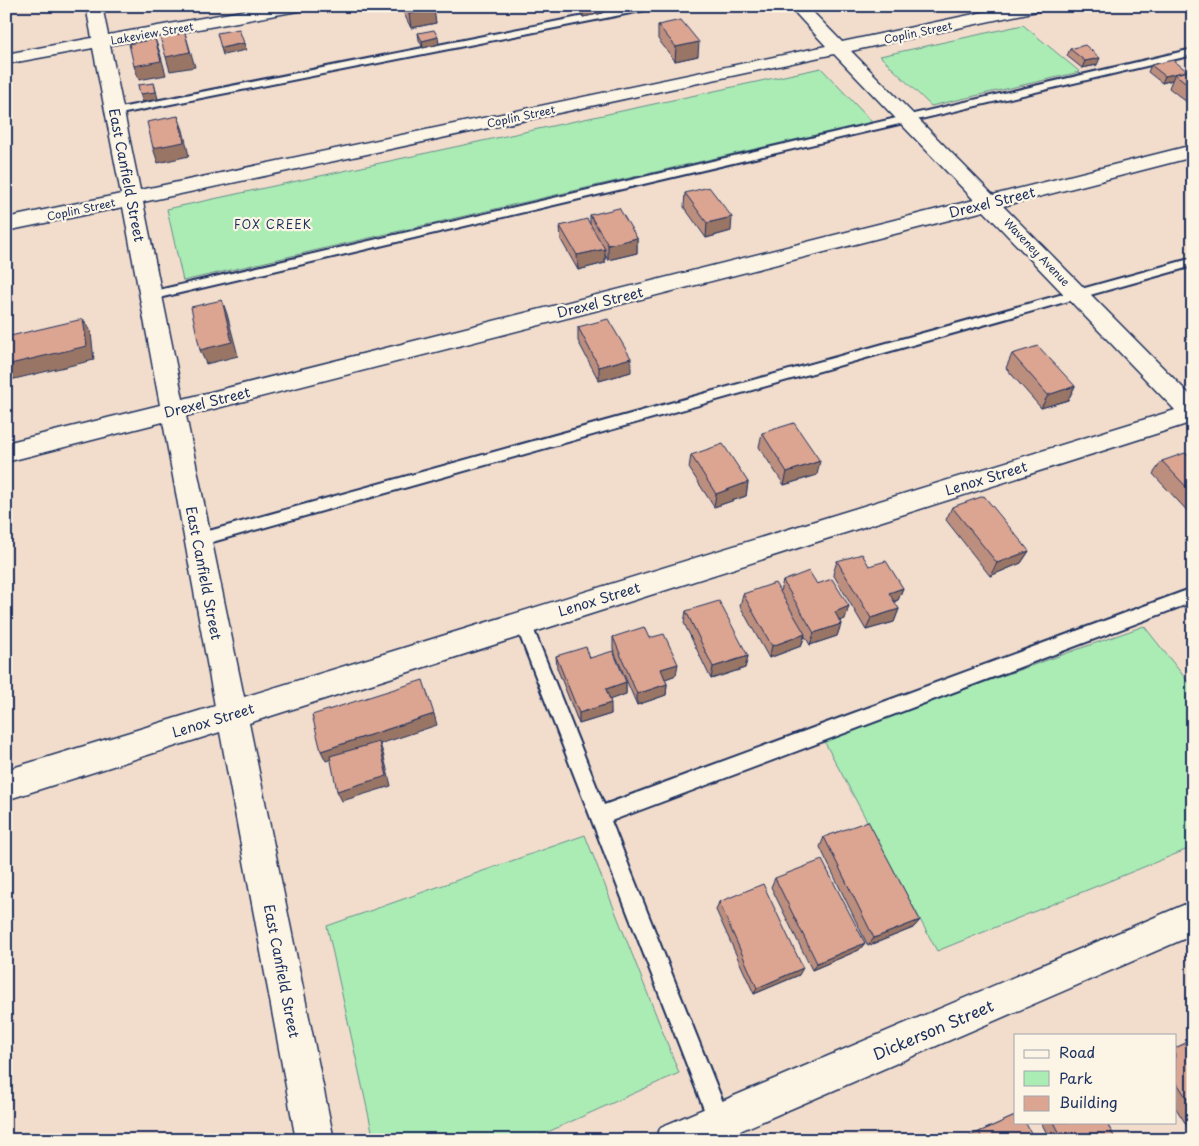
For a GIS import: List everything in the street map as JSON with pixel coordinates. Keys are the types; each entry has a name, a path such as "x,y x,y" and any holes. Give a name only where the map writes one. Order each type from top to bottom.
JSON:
{"street":[{"name":"East Canfield Street","path":"94,6 315,1140"},
{"name":"Lakeview Street","path":"6,59 298,6"},
{"name":"Waveney Avenue","path":"797,6 1193,413"},
{"name":"Coplin Street","path":"6,225 1036,6"},
{"name":"Drexel Street","path":"6,453 1193,151"},
{"name":"Lenox Street","path":"6,786 1193,413"},
{"name":"Dickerson Street","path":"674,1140 723,1130 1193,918"}],"lane":[{"path":"114,112 651,6"},
{"path":"150,296 1193,52"},
{"path":"198,540 1193,262"},
{"path":"599,816 1193,595"},
{"path":"523,623 723,1130"}],"green space":[{"path":"1023,25 1080,72 931,106 880,56"},
{"path":"821,68 872,122 183,281 167,209"},
{"path":"1144,626 1193,688 1193,847 937,951 823,739"},
{"path":"585,835 679,1073 530,1140 374,1140 327,926"}],"building":[{"path":"405,6 432,6 434,9 409,14"},
{"path":"580,6 602,6 583,10"},
{"path":"681,20 699,42 676,47 658,25"},
{"path":"239,29 244,43 221,48 217,33"},
{"path":"434,30 438,37 422,41 418,33"},
{"path":"185,33 190,52 166,57 160,37"},
{"path":"155,39 161,61 134,66 129,44"},
{"path":"1085,45 1100,58 1085,61 1070,49"},
{"path":"1173,60 1187,71 1165,76 1151,65"},
{"path":"1193,70 1193,88 1175,74"},
{"path":"154,83 156,92 140,94 138,85"},
{"path":"178,116 184,142 153,148 147,122"},
{"path":"709,187 732,217 707,223 685,193"},
{"path":"619,208 637,238 608,245 590,215"},
{"path":"587,219 605,249 577,255 560,226"},
{"path":"222,300 232,342 200,350 191,307"},
{"path":"83,319 87,346 6,365 6,337"},
{"path":"608,319 631,358 599,367 578,327"},
{"path":"1038,346 1075,386 1048,395 1012,354"},
{"path":"794,423 820,461 787,472 762,433"},
{"path":"723,444 748,482 716,494 691,455"},
{"path":"1185,453 1190,457 1193,456 1193,494 1162,461"},
{"path":"984,496 1029,551 997,563 952,507"},
{"path":"862,554 869,566 886,561 903,588 889,593 899,609 871,618 837,561"},
{"path":"809,571 817,584 832,579 849,606 835,612 841,624 814,633 783,581"},
{"path":"775,583 805,634 772,646 743,594"},
{"path":"719,601 748,656 713,667 686,611"},
{"path":"644,627 649,638 664,634 678,664 661,669 667,684 637,694 613,637"},
{"path":"586,647 590,658 613,651 626,682 606,689 611,703 579,713 556,656"},
{"path":"423,680 434,714 321,751 312,715"},
{"path":"379,742 387,776 337,791 330,756"},
{"path":"868,821 920,920 874,938 824,837"},
{"path":"822,860 865,943 817,963 775,878"},
{"path":"763,884 803,968 757,988 719,902"},
{"path":"1193,1040 1193,1108 1176,1082 1176,1048"},
{"path":"1014,1116 1014,1124 1026,1124 1035,1140 983,1140 979,1132"},
{"path":"1055,1124 1107,1124 1116,1140 1063,1140"}],"district":[{"name":"FOX CREEK","path":"273,224"}]}
